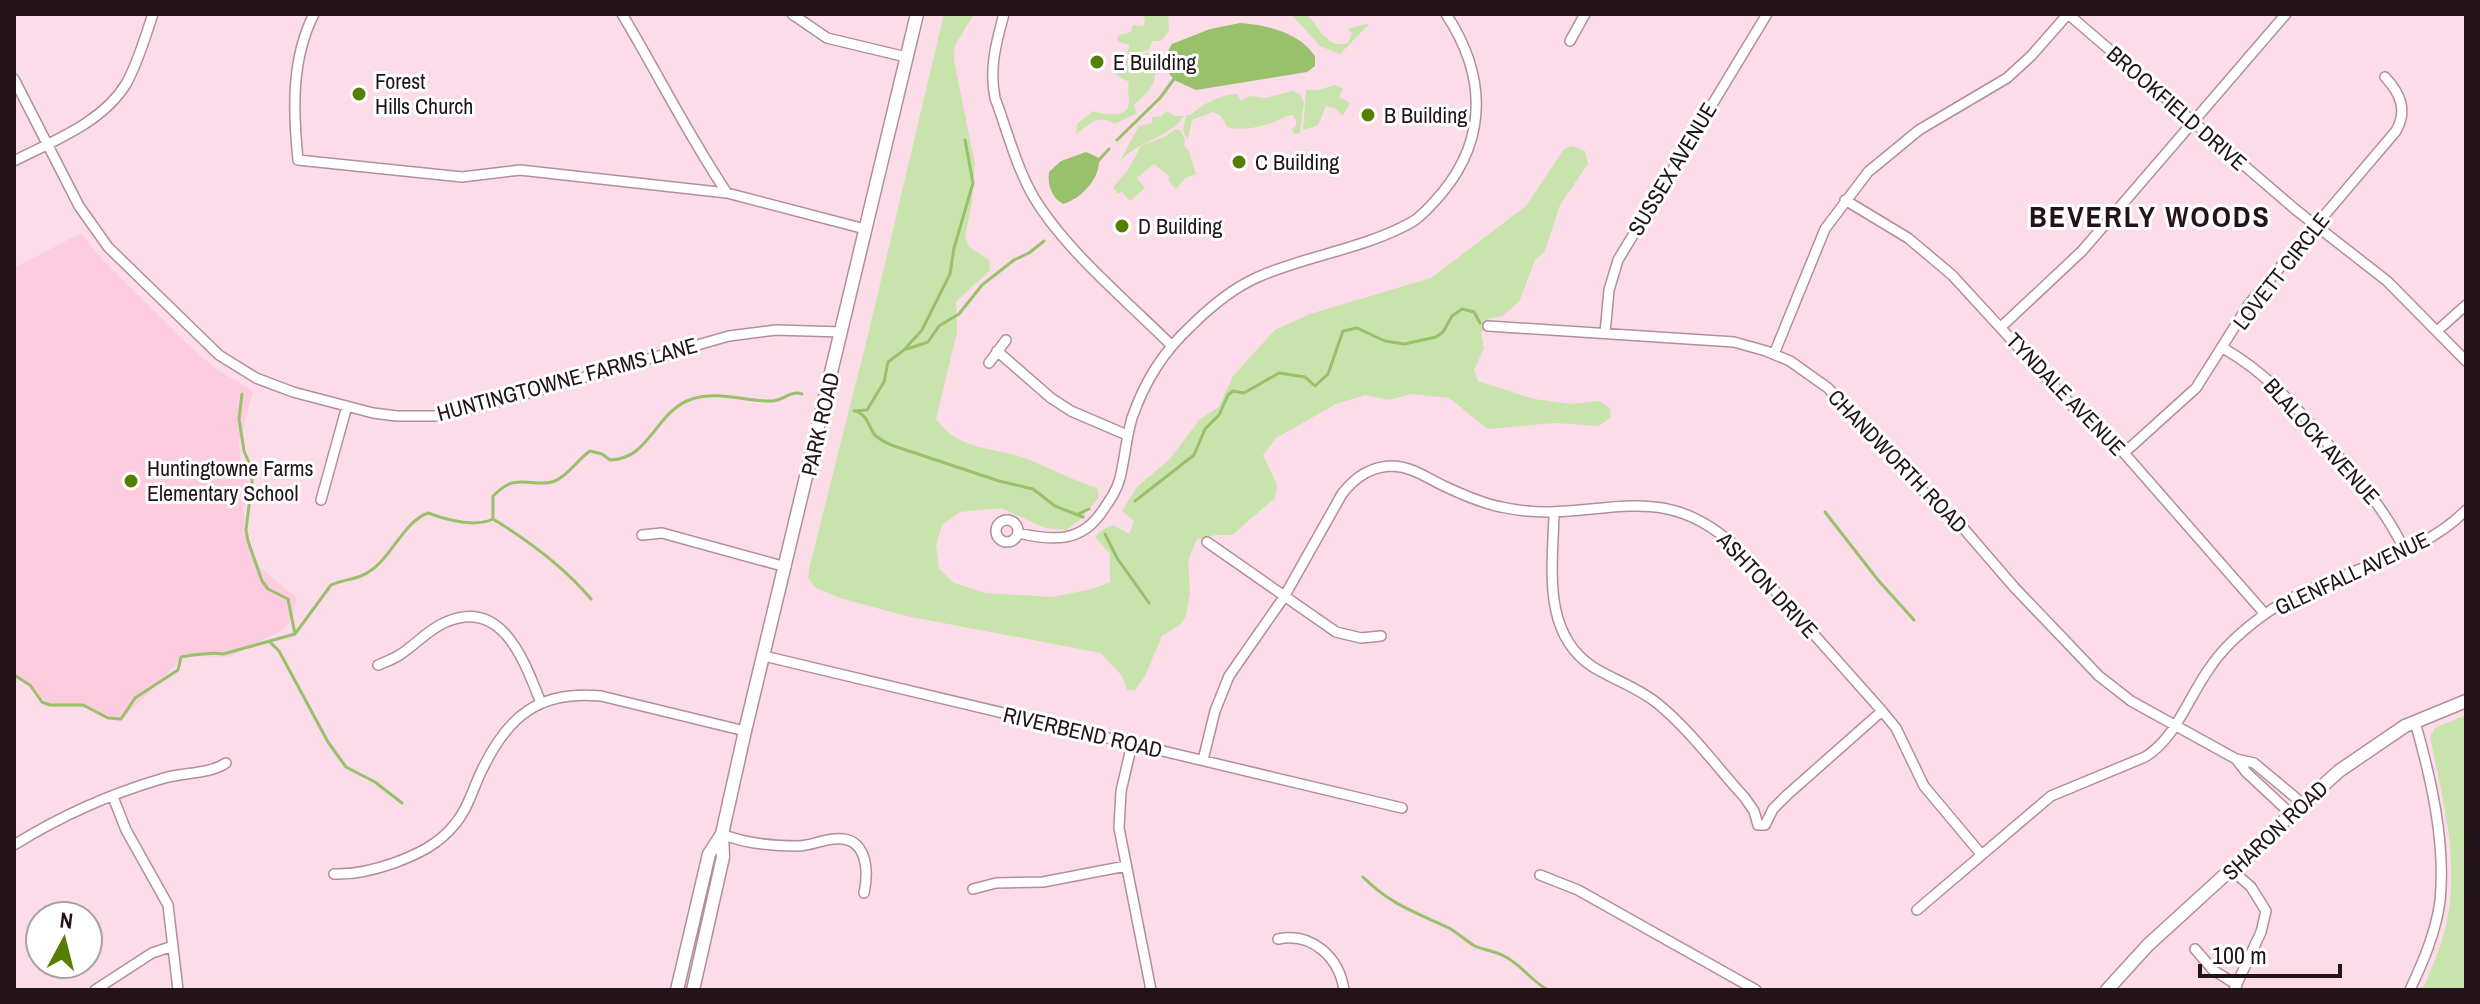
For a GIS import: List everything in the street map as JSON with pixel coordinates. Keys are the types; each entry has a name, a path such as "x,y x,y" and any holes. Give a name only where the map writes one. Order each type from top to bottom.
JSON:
{"main road":[{"name":"PARK ROAD","path":"693,990 723,857 722,834 745,731 917,14"},
{"name":"SHARON ROAD","path":"2107,990 2148,945 2302,803 2360,755 2415,722 2466,701"},
{"name":"PARK ROAD","path":"677,990 709,854 722,834"}],"street":[{"path":"14,161 97,116 116,98 130,76 153,14"},
{"path":"314,14 306,32 298,67 294,116 298,160 462,177 520,170 727,193 865,229"},
{"path":"622,14 671,96 695,145 727,193"},
{"path":"792,14 827,38 906,57"},
{"path":"1004,14 995,51 992,84 1032,194 1075,249 1171,345"},
{"path":"1018,533 1058,540 1090,527 1115,492 1120,480 1127,435 1138,402 1171,345 1222,299 1254,278 1391,233 1416,220 1452,181 1471,141 1477,100 1470,58 1446,14"},
{"path":"1570,41 1585,14"},
{"name":"SUSSEX AVENUE","path":"1605,333 1609,290 1618,260 1767,14"},
{"path":"1774,354 1825,229 1868,172 1897,146 1930,123 1987,92 2017,70 2068,14"},
{"name":"BROOKFIELD DRIVE","path":"2068,14 2315,226 2395,289 2466,361"},
{"path":"2001,327 2082,251 2286,14"},
{"name":"LOVETT CIRCLE","path":"2124,453 2196,388 2249,304 2401,123 2401,101 2385,77"},
{"name":"HUNTINGTOWNE FARMS LANE","path":"14,79 79,206 99,236 219,355 273,385 347,406 397,416 435,416 483,406 729,336 776,330 842,332"},
{"name":"TYNDALE AVENUE","path":"1845,200 1933,257 2076,410 2124,453 2265,614"},
{"path":"2437,331 2466,305"},
{"name":"CHANDWORTH ROAD","path":"1488,326 1734,342 1774,354 1815,377 1841,399 1926,494 1964,529 2014,587 2099,676 2131,701 2175,726 2236,759 2254,763 2302,803"},
{"path":"989,363 1006,340"},
{"name":"BLALOCK AVENUE","path":"2223,348 2250,363 2281,390 2374,497 2404,549"},
{"path":"997,351 1051,398 1071,411 1127,435"},
{"path":"321,500 347,406"},
{"name":"ASHTON DRIVE","path":"1203,760 1215,711 1229,676 1284,597 1342,494 1356,479 1372,470 1385,467 1410,469 1478,501 1512,510 1554,513 1617,505 1655,506 1685,514 1716,530 1738,549 1896,728 1924,786 1981,854"},
{"name":"GLENFALL AVENUE","path":"1917,910 2051,796 2145,757 2161,745 2218,657 2265,614 2306,592 2441,531 2466,510"},
{"path":"1554,513 1553,596 1565,637 1586,662 1641,692 1669,714 1745,798 1754,811 1758,825 1765,825 1773,809 1787,795 1882,711"},
{"path":"642,535 662,533 786,567"},
{"path":"1207,542 1336,632 1361,638 1381,636"},
{"path":"378,665 398,656 443,623 460,618 478,619 500,628 513,640 541,703"},
{"name":"RIVERBEND ROAD","path":"764,656 1402,808"},
{"path":"334,874 357,874 387,865 422,852 442,838 465,808 481,770 504,731 521,714 541,703 566,696 601,696 745,731"},
{"path":"2410,990 2432,937 2441,886 2437,825 2415,722"},
{"path":"1132,744 1119,809 1126,866 1151,990"},
{"name":"CHANDWORTH ROAD","path":"2236,759 2291,814"},
{"path":"14,845 54,822 159,779 216,768 226,763"},
{"path":"113,797 126,830 164,894 170,914 178,990"},
{"path":"722,834 792,846 834,839 851,842 864,855 867,864 864,893"},
{"path":"973,889 996,883 1043,882 1126,866"},
{"path":"2195,949 2213,970 2235,987 2266,921 2266,911 2251,887 2232,870"},
{"path":"1540,875 1578,890 1756,990"},
{"path":"1278,939 1303,939 1324,951 1338,968 1344,990"},
{"path":"95,990 152,953 173,946"}],"shaded area":[{"path":"944,14 974,14 955,45 954,61 975,164 965,237 969,247 989,260 990,270 956,302 957,332 936,419 944,429 964,442 1031,461 1097,488 1099,497 1080,520 1066,530 1045,528 1001,508 960,512 942,525 936,545 939,568 954,583 986,593 1052,597 1110,582 1110,554 1095,537 1113,525 1129,534 1134,521 1122,511 1137,487 1170,459 1200,419 1219,407 1233,376 1275,330 1310,314 1431,278 1526,206 1564,149 1573,146 1585,151 1588,164 1560,205 1545,251 1535,260 1519,302 1502,316 1488,319 1481,334 1484,348 1474,370 1478,381 1534,399 1571,404 1599,401 1611,409 1610,418 1599,426 1554,423 1488,429 1449,398 1412,394 1389,400 1365,395 1336,404 1276,438 1263,455 1277,485 1275,498 1232,535 1197,539 1188,561 1190,592 1186,616 1181,624 1162,636 1145,676 1135,690 1127,690 1122,676 1101,653 906,616 840,598 816,588 808,578 809,569"},
{"path":"1141,14 1168,14 1169,31 1161,41 1152,41 1149,50 1129,55 1130,45 1117,39 1119,35 1131,32 1133,25 1144,26 1145,19"},
{"path":"1291,14 1308,15 1329,40 1341,44 1348,43 1352,33 1347,29 1370,23 1340,54 1320,46"},
{"path":"1240,23 1271,28 1300,41 1315,56 1315,66 1307,72 1196,90 1176,81 1169,74 1167,53 1172,44 1210,29"},
{"path":"1148,52 1150,59 1145,63 1154,65 1155,77 1147,92 1134,105 1137,113 1115,124 1094,121 1076,134 1077,124 1093,111 1108,114 1125,111 1129,102 1129,82 1115,74 1113,69 1116,67 1124,72 1127,58"},
{"path":"1335,85 1343,89 1339,97 1350,103 1343,116 1326,106 1318,125 1303,130 1306,90"},
{"path":"1293,91 1300,94 1304,103 1300,133 1294,134 1292,129 1296,126 1293,115 1238,129 1227,127 1221,116 1213,112 1192,120 1188,139 1184,133 1187,115 1218,98 1237,94 1241,101 1250,96 1265,98"},
{"path":"1166,111 1175,116 1184,116 1171,129 1136,148 1120,161 1139,126 1152,123 1152,117 1161,116"},
{"path":"1175,129 1180,130 1185,140 1184,146 1189,151 1196,174 1185,178 1176,189 1168,180 1170,177 1154,164 1137,178 1145,188 1130,201 1122,192 1118,194 1113,187 1128,170 1141,146"},
{"path":"1086,152 1099,158 1097,173 1083,193 1063,204 1051,191 1049,172 1061,161"},
{"name":"Huntingtowne Farms Elementary School","path":"81,233 99,256 181,338 215,368 253,391 239,444 241,467 255,494 243,508 248,543 258,566 297,598 291,620 283,630 228,657 184,656 120,722 79,706 53,707 14,675 14,268"},
{"path":"2466,715 2466,990 2422,990 2443,936 2451,881 2446,819 2430,737 2435,728"}],"waterway":[{"path":"1117,140 1160,98 1174,79"},
{"path":"854,411 867,410 884,382 888,362 922,330 950,274 954,248 973,183 965,140"},
{"path":"1098,161 1109,149"},
{"path":"907,349 928,342 939,326 959,314 982,285 1044,241"},
{"path":"1135,501 1194,455 1205,429 1219,415 1233,391 1244,393 1279,373 1305,377 1315,386 1328,374 1343,331 1357,328 1385,341 1404,344 1436,337 1443,332 1452,316 1462,309 1474,312 1480,323"},
{"path":"493,519 493,496 507,485 514,482 555,481 590,451 610,460 623,458 644,444 679,405 692,399 722,396 773,401 794,393 802,394"},
{"path":"242,394 239,419 252,481 246,530 248,541 262,581 268,589 288,599 295,634"},
{"path":"858,412 876,436 891,445 999,481 1033,489 1055,506 1083,517"},
{"path":"1078,514 1089,509"},
{"path":"1825,512 1914,620"},
{"path":"14,675 30,685 42,702 50,705 83,705 108,718 121,719 135,698 178,670 181,657 223,654 295,634 331,585 362,576 373,569 420,517 428,513 469,523 493,519"},
{"path":"493,519 545,555 591,599"},
{"path":"1105,534 1117,558 1149,603"},
{"path":"270,642 279,651 328,742 346,767 375,782 402,803"},
{"path":"1363,877 1383,895 1404,907 1449,928 1475,946 1510,959 1548,990"}],"place":[{"name":"E Building","path":"1097,62"},
{"name":"Forest Hills Church","path":"359,94"},
{"name":"B Building","path":"1368,115"},
{"name":"C Building","path":"1239,162"},
{"name":"D Building","path":"1122,226"},
{"name":"Huntingtowne Farms Elementary School","path":"131,481"}],"district":[{"name":"BEVERLY WOODS","path":"2150,216"}]}
